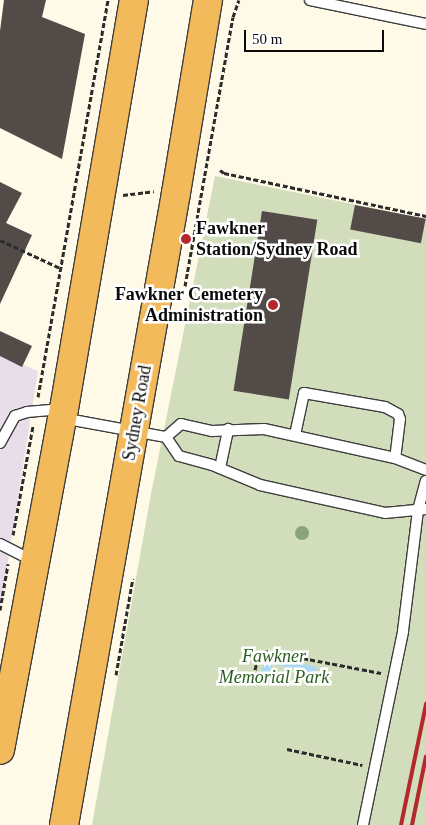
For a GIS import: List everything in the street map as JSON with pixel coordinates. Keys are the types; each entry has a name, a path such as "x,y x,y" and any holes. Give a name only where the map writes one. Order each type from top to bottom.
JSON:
{"highway":[{"path":"0,750 63,413 87,193 134,0"},
{"name":"Sydney Road","path":"64,825 134,431 188,196 208,0"}],"lane":[{"path":"310,0 426,24"},
{"path":"295,434 304,393 385,407 393,411 400,419 395,458"},
{"path":"0,443 15,416 35,411 63,413 166,437 179,456 220,468 260,485 385,513 422,509"},
{"path":"166,437 181,424 212,430 264,429 295,434 395,458 426,470"},
{"path":"220,468 228,430"},
{"path":"363,825 403,631 426,481"},
{"path":"0,544 35,562"}],"path":[{"path":"0,610 60,268 87,193 108,0"},
{"path":"220,170 224,173 426,216"},
{"path":"87,193 116,196 164,190 188,196"},
{"path":"0,240 60,268"},
{"path":"253,678 259,654 266,651 393,676"},
{"path":"287,749 374,768"}],"shaded area":[{"path":"0,355 38,371 0,612"}],"green space":[{"name":"Fawkner Memorial Park","path":"215,176 426,219 426,825 92,825 151,494"}],"water":[{"path":"265,655 317,667 316,674 272,664 269,679 264,678 261,674"}],"building":[{"path":"4,0 46,0 42,17 85,34 62,159 0,128 0,31"},
{"path":"0,182 22,193 6,223 32,235 0,304"},
{"path":"355,205 426,219 421,243 350,230"},
{"name":"Fawkner Cemetery Administration","path":"262,211 317,220 289,400 234,391"},
{"path":"0,331 32,346 22,367 0,356"}],"railway":[{"path":"401,825 426,704"},
{"path":"412,825 426,756"}],"place":[{"name":"Fawkner Station/Sydney Road","path":"186,239"},
{"name":"Fawkner Cemetery Administration","path":"273,305"}]}
